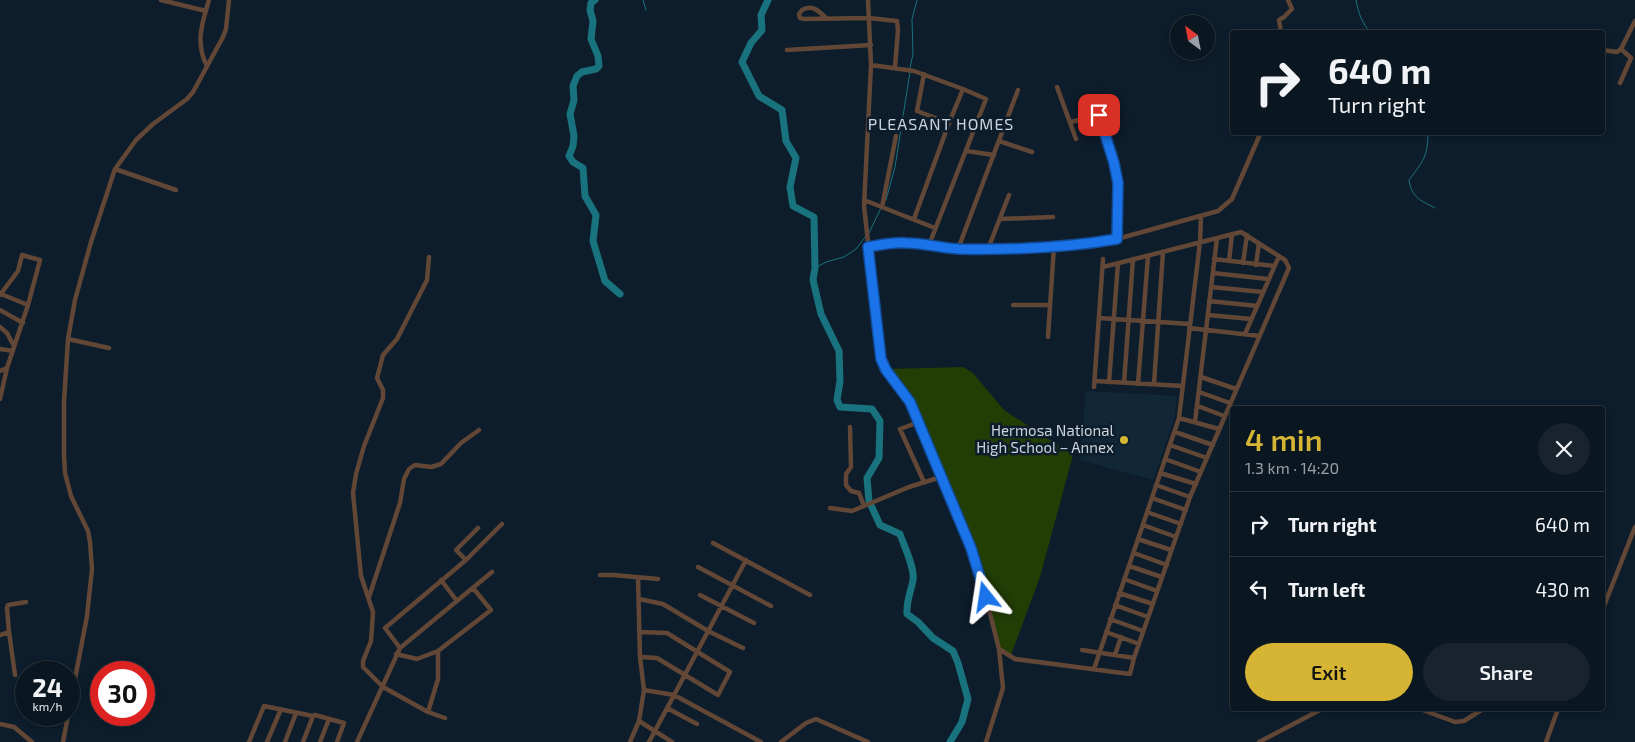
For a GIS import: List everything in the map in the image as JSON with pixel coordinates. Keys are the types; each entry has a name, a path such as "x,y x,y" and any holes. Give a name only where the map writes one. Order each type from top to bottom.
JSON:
{"street":[{"path":"161,0 206,10"},
{"path":"207,66 200,44 200,29 209,0"},
{"path":"62,742 87,616 92,569 88,531 71,496 64,456 64,402 68,339 75,300 88,250 115,169 136,140 193,92 223,37 229,0"},
{"path":"868,0 871,65 864,200 881,359 886,370 910,402 971,548 982,582 999,649 1002,688 986,742"},
{"path":"1281,30 1280,20 1292,8 1288,0"},
{"path":"826,18 811,7 802,10 799,14 801,19 869,18 896,20 898,23 895,67"},
{"path":"1605,50 1617,52 1621,49 1635,21"},
{"path":"787,50 871,45"},
{"path":"1620,83 1631,58 1621,49"},
{"path":"871,65 895,67 924,74 986,99 929,245"},
{"path":"924,74 917,111 949,123"},
{"path":"1057,86 1076,139"},
{"path":"914,219 963,89"},
{"path":"958,249 1018,90"},
{"path":"1094,101 1114,163 1118,183 1117,239"},
{"path":"1071,122 1099,115"},
{"path":"868,247 905,243 958,249 1083,245 1117,239 1201,216 1218,211 1232,199 1261,135"},
{"path":"882,207 896,136"},
{"path":"999,141 1032,152"},
{"path":"966,151 994,155"},
{"path":"115,169 176,190"},
{"path":"988,248 1008,195"},
{"path":"864,200 935,228"},
{"path":"1094,669 1179,418 1200,242 1201,216"},
{"path":"1000,219 1054,217"},
{"path":"999,649 1015,659 1130,674 1152,604 1190,497 1289,268 1285,260 1241,232 1103,267"},
{"path":"1229,261 1232,234"},
{"path":"1243,263 1247,235"},
{"path":"1195,422 1217,238"},
{"path":"1256,264 1259,243"},
{"path":"1048,337 1054,246"},
{"path":"1154,384 1163,252"},
{"path":"0,399 2,387 23,323 40,262 23,254 18,271 0,295 28,305"},
{"path":"429,256 429,273 421,294 397,339 381,359 376,376 383,390 382,398 364,446 353,493 360,570 373,612 371,641 362,664 365,670 382,688 428,712 445,718"},
{"path":"1138,384 1148,256"},
{"path":"1245,334 1279,256"},
{"path":"1103,259 1095,384 1109,382 1183,386"},
{"path":"1214,259 1274,266"},
{"path":"1124,383 1133,260"},
{"path":"1109,382 1118,263"},
{"path":"1213,273 1268,279"},
{"path":"1211,287 1263,292"},
{"path":"1209,300 1257,306"},
{"path":"1013,305 1050,305"},
{"path":"0,310 23,323"},
{"path":"1208,315 1251,319"},
{"path":"1099,318 1158,322 1260,336"},
{"path":"0,327 7,333 14,348"},
{"path":"68,339 109,348"},
{"path":"0,349 14,348"},
{"path":"0,371 8,368"},
{"path":"1201,377 1236,388"},
{"path":"1199,392 1230,403"},
{"path":"1198,406 1224,416"},
{"path":"1179,418 1219,430"},
{"path":"919,422 900,429 924,482"},
{"path":"850,427 851,467 846,474 846,485 851,490 859,493 866,505"},
{"path":"369,597 400,503 404,479 409,469 416,465 431,467 441,464 461,442 478,430"},
{"path":"1175,432 1213,445"},
{"path":"1170,445 1207,458"},
{"path":"1165,460 1201,472"},
{"path":"1160,472 1196,484"},
{"path":"830,508 852,511 941,477"},
{"path":"1156,485 1190,497"},
{"path":"1152,498 1186,510"},
{"path":"1147,512 1181,524"},
{"path":"400,648 385,628 466,560 502,524"},
{"path":"1143,525 1176,537"},
{"path":"1605,603 1635,527"},
{"path":"466,560 456,550 478,528"},
{"path":"1138,539 1171,550"},
{"path":"713,542 810,595"},
{"path":"1134,553 1166,565"},
{"path":"649,742 746,560"},
{"path":"698,566 771,606"},
{"path":"1129,566 1162,577"},
{"path":"357,742 400,648 492,572"},
{"path":"600,575 658,579"},
{"path":"630,742 639,721 644,690 640,657 638,578"},
{"path":"1124,579 1157,591"},
{"path":"441,580 457,601"},
{"path":"396,654 417,659 438,651 491,610 473,588"},
{"path":"1119,593 1152,604"},
{"path":"700,595 754,623"},
{"path":"639,599 663,604 708,631 743,648"},
{"path":"15,675 7,608 8,605 26,602"},
{"path":"1115,605 1148,618"},
{"path":"1110,619 1143,631"},
{"path":"0,635 9,632"},
{"path":"639,632 666,633 730,672 718,695 657,658 640,657"},
{"path":"1106,632 1139,644"},
{"path":"1115,655 1121,638"},
{"path":"1082,650 1134,658"},
{"path":"428,712 438,679 438,651"},
{"path":"644,690 674,695 761,742"},
{"path":"249,742 264,706 315,715 344,723 337,742"},
{"path":"668,708 697,724"},
{"path":"267,742 281,709"},
{"path":"1259,742 1318,711"},
{"path":"1425,711 1455,722 1464,721 1480,711"},
{"path":"1546,742 1557,711"},
{"path":"285,742 296,712"},
{"path":"302,742 313,716"},
{"path":"320,742 329,719"},
{"path":"781,742 806,723 816,719 868,742"},
{"path":"639,721 672,742"},
{"path":"0,724 14,727 32,742"}],"shaded area":[{"name":"Hermosa National High School – Annex","path":"1086,391 1177,396 1174,420 1153,480 1080,460"}],"green space":[{"path":"963,367 973,373 1004,410 1073,455 1040,577 1011,655 1000,650 943,481 911,401 888,369"}],"waterway":[{"path":"595,0 591,3 590,10 593,21 591,39 598,56 599,66 596,69 582,72 577,76 573,86 574,100 570,114 574,136 569,156 573,162 583,168 585,196 596,215 593,241 605,281 620,294"},
{"path":"643,0 646,10"},
{"path":"768,0 761,15 762,30 751,43 742,62 759,96 782,110 786,141 796,158 790,187 793,206 814,217 815,268 813,280 821,314 839,351 840,381 837,400 840,407 872,409 880,421 879,458 867,478 869,501 880,525 900,534 909,557 913,580 907,605 907,614 918,622 933,638 953,651 958,663 968,699 962,722 950,742"},
{"path":"910,68 913,54 912,19 917,0"},
{"path":"1356,0 1361,17 1369,30"},
{"path":"886,200 895,167 910,72"},
{"path":"1428,135 1424,158 1409,180 1415,195 1435,208"},
{"path":"869,233 881,208"},
{"path":"815,268 826,262 844,257 856,249 866,236"}],"place":[{"name":"Hermosa National High School – Annex","path":"1124,440"}],"district":[{"name":"PLEASANT HOMES","path":"941,124"}],"route":[{"path":"986,597 971,548 910,402 886,370 881,359 868,247 905,243 940,248 973,249 1083,245 1117,239 1118,183 1114,163 1099,115"}]}
